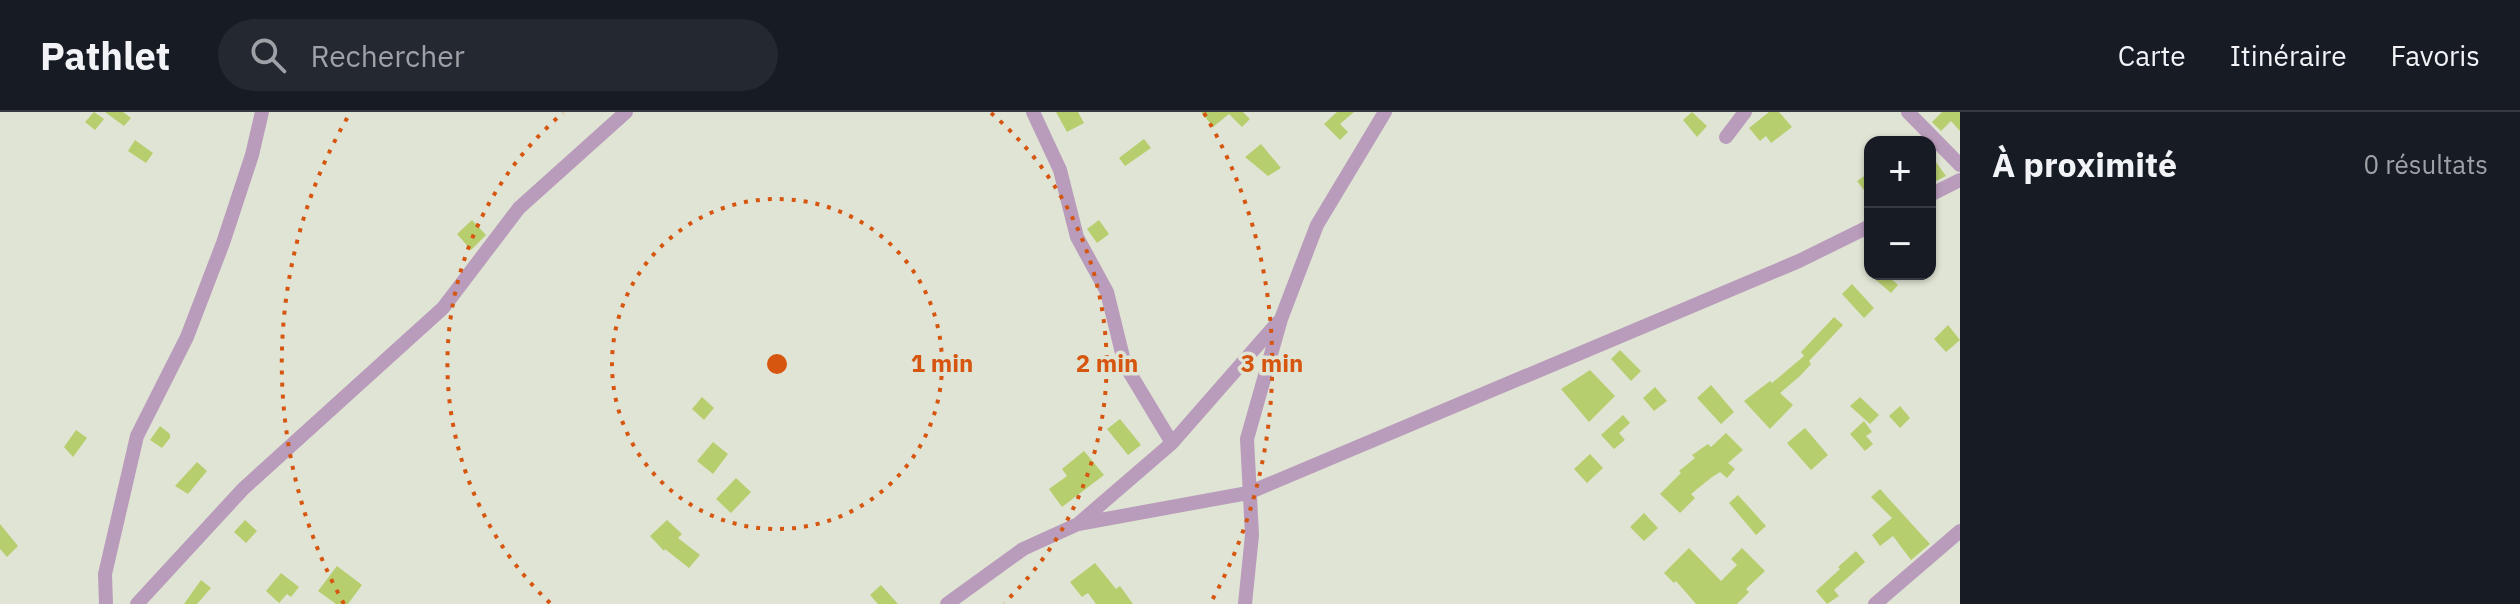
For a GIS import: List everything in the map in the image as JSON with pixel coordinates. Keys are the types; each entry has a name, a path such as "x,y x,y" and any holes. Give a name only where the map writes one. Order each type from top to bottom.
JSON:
{"street":[{"path":"106,604 105,574 137,436 187,337 208,283 252,155 262,112"},
{"path":"137,604 243,489 443,308 519,208 626,112"},
{"path":"1033,112 1060,170 1077,237 1107,292 1125,365 1172,443"},
{"path":"1245,604 1252,535 1247,439 1281,319 1317,225 1385,112"},
{"path":"1726,137 1745,112"},
{"path":"1908,112 1960,165"},
{"path":"1936,192 1960,180"},
{"path":"947,604 1023,549 1078,524 1248,493 1799,261 1864,229"},
{"path":"1078,524 1172,443 1281,319"},
{"path":"1875,604 1959,533"}],"building":[{"path":"94,112 104,119 95,130 85,122"},
{"path":"105,112 123,112 131,118 124,126"},
{"path":"1056,112 1078,112 1084,123 1067,132"},
{"path":"1201,112 1243,112 1250,119 1242,127 1229,114 1213,127"},
{"path":"1337,112 1354,112 1340,124 1348,132 1340,140 1324,124"},
{"path":"1692,112 1707,126 1697,137 1683,120"},
{"path":"1769,112 1779,112 1792,127 1771,143 1766,136 1760,141 1749,128"},
{"path":"1942,112 1960,112 1960,131 1951,121 1941,131 1932,122"},
{"path":"1144,139 1151,148 1125,166 1119,158"},
{"path":"135,140 153,153 146,163 128,151"},
{"path":"1261,144 1281,168 1268,176 1245,157"},
{"path":"1936,162 1946,176 1936,181"},
{"path":"1864,176 1864,190 1857,181"},
{"path":"472,220 486,235 471,250 457,234"},
{"path":"1099,220 1109,234 1097,243 1087,229"},
{"path":"1876,280 1893,280 1898,285 1891,293"},
{"path":"1852,284 1874,308 1864,318 1842,294"},
{"path":"1834,317 1843,325 1809,361 1811,364 1800,376 1780,393 1793,405 1770,429 1744,401 1804,356 1801,352"},
{"path":"1948,325 1960,340 1946,352 1934,339"},
{"path":"1620,350 1641,371 1631,381 1611,359"},
{"path":"1590,370 1615,396 1589,422 1561,389"},
{"path":"1711,385 1734,412 1721,424 1697,398"},
{"path":"1655,387 1667,401 1654,411 1643,398"},
{"path":"702,397 714,408 704,420 692,409"},
{"path":"1860,397 1879,415 1870,424 1850,406"},
{"path":"1900,406 1910,418 1900,428 1889,416"},
{"path":"1623,415 1630,423 1619,433 1625,440 1614,449 1601,435"},
{"path":"1120,419 1141,445 1128,455 1107,429"},
{"path":"1864,421 1872,432 1866,436 1873,444 1865,451 1850,434"},
{"path":"160,426 170,434 162,448 150,440"},
{"path":"1805,428 1828,455 1811,470 1787,443"},
{"path":"76,430 87,438 73,457 64,447"},
{"path":"1726,433 1743,450 1728,463 1735,469 1727,478 1720,472 1712,477 1691,494 1695,498 1680,513 1660,494 1681,473 1679,471 1695,458 1692,455 1708,444 1711,447"},
{"path":"713,442 728,454 713,474 697,461"},
{"path":"1084,451 1104,475 1062,507 1049,489 1067,476 1062,469"},
{"path":"1590,454 1603,468 1587,483 1574,469"},
{"path":"197,462 207,471 188,494 175,486"},
{"path":"736,478 751,492 731,513 716,499"},
{"path":"1880,489 1930,544 1911,560 1893,536 1880,546 1872,535 1892,518 1871,497"},
{"path":"1738,495 1766,526 1756,535 1729,503"},
{"path":"1644,513 1658,528 1644,541 1630,527"},
{"path":"245,520 257,531 246,543 234,532"},
{"path":"667,520 682,534 678,538 700,555 689,568 664,551 650,536"},
{"path":"0,524 18,546 7,557 0,549"},
{"path":"1689,548 1721,581 1737,565 1731,559 1742,548 1765,571 1746,589 1749,592 1737,604 1696,604 1676,581 1674,583 1664,573"},
{"path":"1856,551 1865,562 1834,590 1839,596 1827,604 1816,591"},
{"path":"1095,563 1116,589 1120,586 1133,604 1096,604 1088,593 1082,597 1070,582"},
{"path":"337,566 362,585 348,604 336,604 318,591"},
{"path":"281,573 299,587 291,597 287,594 279,603 266,591"},
{"path":"201,580 211,588 197,604 184,604"},
{"path":"881,585 898,604 878,604 870,595"}]}
